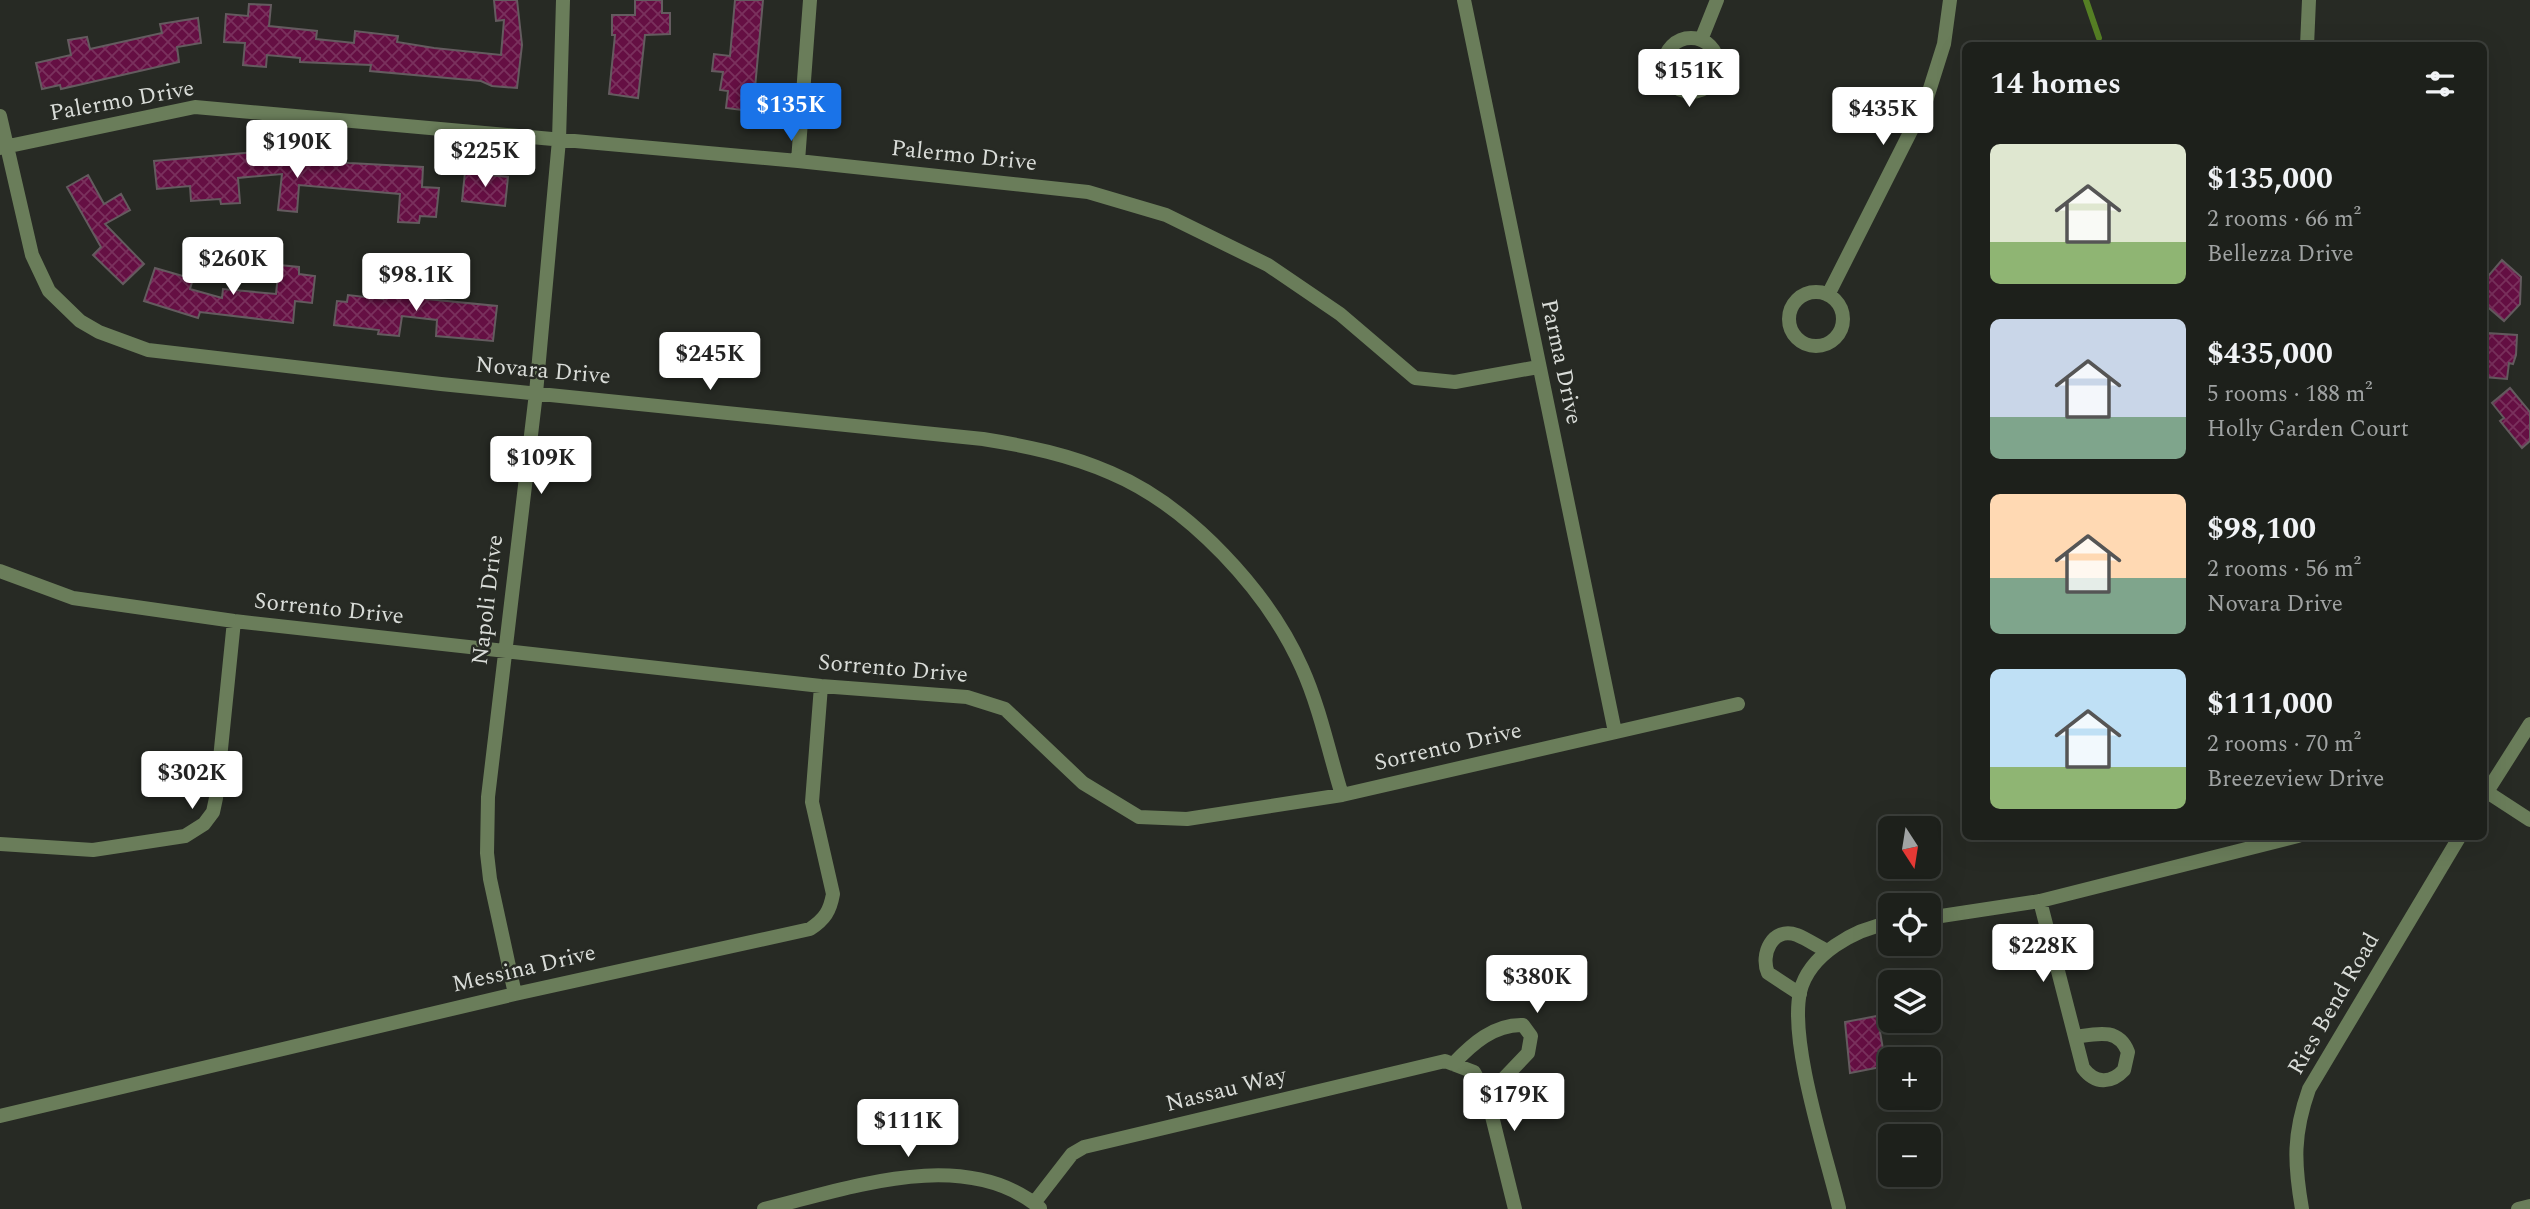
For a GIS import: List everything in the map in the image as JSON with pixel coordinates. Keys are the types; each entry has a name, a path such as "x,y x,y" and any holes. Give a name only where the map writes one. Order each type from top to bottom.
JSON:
{"street":[{"name":"Napoli Drive","path":"515,994 487,853 488,797 537,393 559,140 563,0"},
{"path":"798,161 810,0"},
{"name":"Parma Drive","path":"1464,0 1615,732"},
{"path":"1701,40 1717,0"},
{"path":"1828,295 1926,101 1944,44 1950,0"},
{"path":"2307,42 2309,0"},
{"name":"Palermo Drive","path":"3,147 195,107 798,161 1088,192 1132,202 1211,235 1306,289 1415,378 1455,382 1538,367"},
{"name":"Novara Drive","path":"0,116 3,147 32,255 40,274 62,307 99,332 148,351 983,439 1047,450 1111,473 1142,488 1223,555 1266,607 1302,668 1342,795"},
{"name":"Sorrento Drive","path":"0,571 73,598 234,621 821,686 967,697 996,705 1020,720 1083,783 1139,817 1187,819 1342,795 1738,704"},
{"path":"0,844 93,850 185,836 204,824 213,811 216,797 234,621"},
{"name":"Messina Drive","path":"0,1116 515,994 810,929 822,921 830,909 833,894 811,802 821,686"},
{"path":"2487,792 2530,724"},
{"path":"2487,796 2530,820"},
{"path":"1941,916 2040,901 2282,840"},
{"name":"Ries Bend Road","path":"2302,1209 2296,1176 2296,1128 2309,1089 2458,840"},
{"path":"2040,901 2075,1037"},
{"path":"1839,1208 1801,1050 1800,994 1803,984 1827,951 1862,932 1878,927"},
{"path":"1800,994 1768,973 1764,956 1767,948 1780,936 1795,934 1827,951"},
{"path":"1487,1096 1528,1053 1531,1036 1523,1025 1506,1024 1468,1048 1453,1063 1474,1072 1487,1096 1515,1209"},
{"name":"Nassau Way","path":"1038,1206 1060,1168 1072,1154 1084,1147 1445,1061 1453,1063"},
{"path":"764,1209 899,1177 929,1175 986,1182 1038,1206"},
{"path":"2518,1209 2530,1206"}],"building":[{"path":"494,0 517,0 522,45 517,88 492,86 481,81 370,71 371,65 300,62 300,58 267,55 266,67 243,65 245,43 224,42 226,14 248,16 249,4 271,5 269,26 317,31 316,39 354,43 355,31 398,36 397,42 501,55 504,20 496,21"},
{"path":"635,0 662,0 662,13 670,13 670,34 645,35 638,98 609,94 615,35 612,35 612,15 635,15"},
{"path":"735,0 763,0 755,88 752,87 749,111 726,108 728,91 720,90 723,72 712,71 714,54 730,56"},
{"path":"198,18 201,43 177,47 179,62 61,89 60,85 42,89 36,63 71,55 68,40 87,37 90,49 162,33 160,24"},
{"path":"268,151 269,155 423,167 422,187 439,188 436,217 420,216 419,223 398,222 400,194 299,185 297,212 278,210 282,174 238,178 240,203 221,204 220,199 191,201 190,186 157,189 154,161"},
{"path":"465,172 508,177 505,206 462,201"},
{"path":"88,175 104,204 121,194 130,210 105,224 144,264 123,284 93,255 101,247 67,187"},
{"path":"2502,260 2521,277 2520,304 2504,321 2487,306 2487,277"},
{"path":"279,265 299,267 299,274 315,276 312,303 295,301 293,323 200,312 198,318 144,301 155,268 193,279 190,289 222,298 223,289 276,294"},
{"path":"385,275 408,277 406,289 428,292 427,299 497,306 493,341 436,336 437,320 402,316 399,336 378,334 379,330 334,325 337,301 347,302 348,295 383,299"},
{"path":"2487,333 2517,335 2516,355 2513,364 2509,363 2507,379 2487,377"},
{"path":"2510,388 2530,412 2530,441 2522,448 2500,421 2504,418 2492,403"},
{"path":"1877,1016 1883,1047 1878,1047 1878,1068 1850,1073 1845,1022"}],"waterway":[{"path":"2086,0 2099,38"}]}
